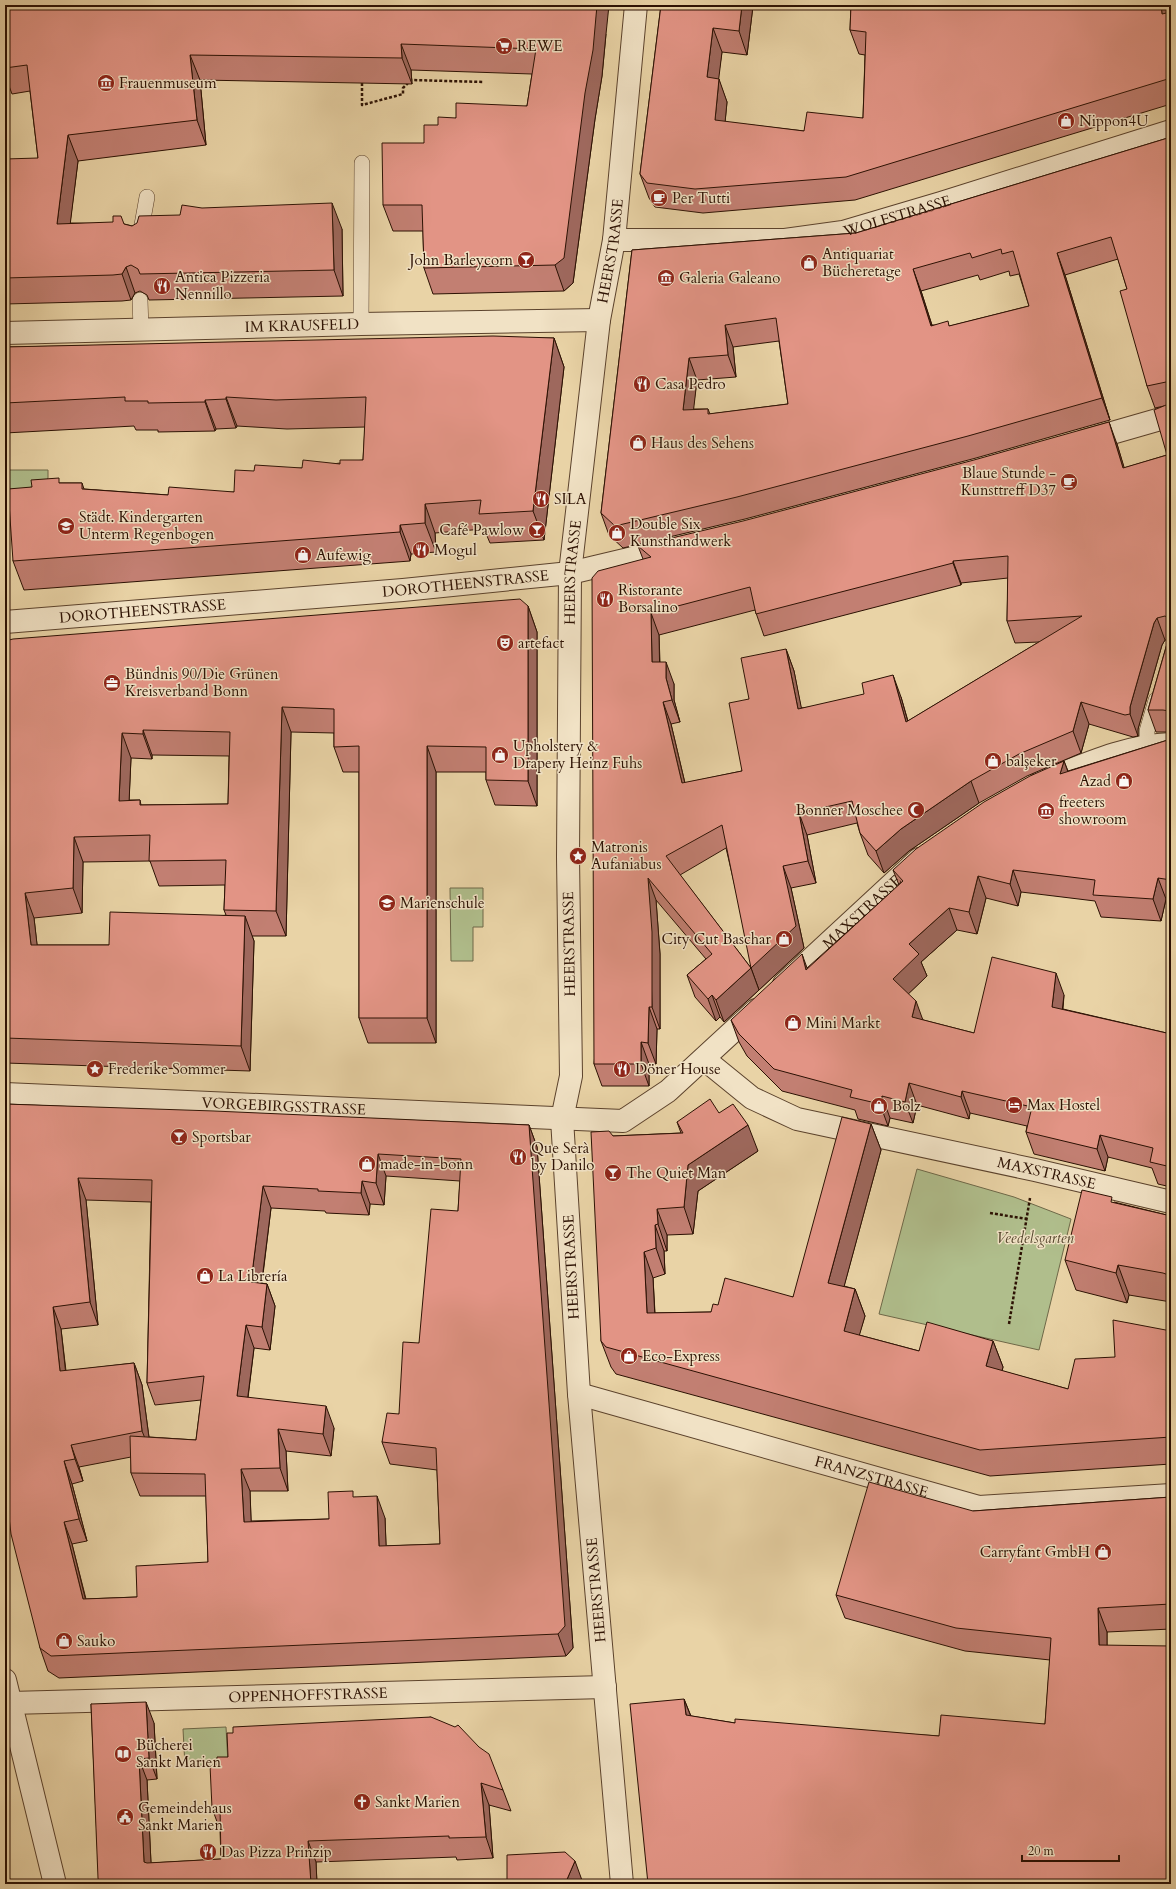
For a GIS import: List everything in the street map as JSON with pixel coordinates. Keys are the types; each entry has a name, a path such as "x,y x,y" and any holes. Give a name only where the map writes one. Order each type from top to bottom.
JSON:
{"street":[{"name":"HEERSTRASSE","path":"622,1884 579,1394 562,1119 571,1076 568,857 570,574 599,320 614,240 636,5"},
{"name":"WOLFSTRASSE","path":"614,240 785,240 842,232 941,203 1171,130"},
{"name":"IM KRAUSFELD","path":"5,333 599,320"},
{"path":"1064,446 1171,416"},
{"name":"DOROTHEENSTRASSE","path":"5,622 395,591 570,574 694,544"},
{"path":"1024,790 1087,764 1147,746 1171,744"},
{"name":"MAXSTRASSE","path":"562,1119 623,1121 668,1091 910,866 935,847"},
{"name":"MAXSTRASSE","path":"704,1059 752,1098 796,1119 1035,1170 1171,1202"},
{"name":"VORGEBIRGSSTRASSE","path":"5,1094 562,1119"},
{"name":"FRANZSTRASSE","path":"579,1394 979,1507 1171,1495"},
{"path":"5,1680 55,1884"},
{"name":"OPPENHOFFSTRASSE","path":"10,1703 605,1687"}],"lane":[{"path":"362,163 362,324"},
{"path":"139,243 146,197"},
{"path":"140,300 140,329"},
{"path":"1147,746 1148,731 1159,689"}],"path":[{"path":"362,84 362,105 403,94 403,88 411,80 484,82"},
{"path":"1009,1324 1035,1170"},
{"path":"990,1213 1027,1218"}],"green space":[{"path":"5,470 48,470 48,478 42,484 24,490 16,496 5,499"},
{"path":"450,888 483,888 483,927 473,927 473,961 451,961"},
{"name":"Veedelsgarten","path":"917,1169 1014,1197 1071,1219 1039,1350 879,1314"},
{"path":"226,1727 228,1764 185,1766 183,1729"}],"building":[{"path":"5,5 597,5 593,50 585,93 564,258 555,265 424,268 422,205 383,205 382,143 424,143 424,125 438,125 438,117 456,118 456,103 527,106 536,49 401,44 402,58 190,55 197,120 68,135 57,224 113,222 113,216 121,216 124,224 132,226 137,223 139,216 180,215 182,205 202,208 332,203 334,270 140,274 138,269 131,265 126,267 122,274 113,275 5,278 5,159 38,158 27,65 5,68"},
{"path":"661,5 742,5 739,31 713,28 707,77 719,79 715,120 804,131 807,112 863,118 866,32 850,30 851,5 1161,5 1162,14 1171,12 1171,78 846,177 695,189 647,183 640,174"},
{"path":"1171,137 1171,385 1166,382 1147,386 1120,291 1127,289 1111,237 1057,253 1102,398 968,436 737,497 615,526 601,513 632,250 856,233","holes":["1001,249 1002,254 1013,251 1029,306 949,326 948,321 931,326 913,269 970,253 972,258","776,318 788,404 708,414 708,409 683,410 689,358 728,355 725,325"]},
{"path":"493,336 554,338 533,511 479,514 481,500 425,504 425,523 400,525 400,532 13,561 8,489 32,487 31,480 59,478 59,483 82,483 82,489 168,495 169,487 234,492 235,470 254,471 255,465 302,468 303,460 340,464 340,460 363,460 366,397 276,400 226,397 226,399 205,400 205,402 148,403 148,401 125,401 125,397 5,403 5,347"},
{"path":"1171,403 1171,625 1170,619 1165,616 1157,618 1154,623 1130,707 1130,714 1125,715 1081,702 1073,731 1019,754 971,781 901,829 876,851 860,833 852,801 799,813 808,861 783,866 796,926 751,968 716,1000 712,995 708,999 687,975 712,954 648,878 652,932 652,1007 649,1007 648,1043 641,1042 641,1064 594,1064 592,578 598,571 651,557 638,546 743,521 974,460 1109,422 1123,468 1167,455 1154,410","holes":["1008,556 1007,621 1082,616 906,722 893,675 862,683 864,694 798,709 786,649 741,658 749,699 729,703 742,771 682,783 663,702 672,700 666,678 666,662 652,662 651,613 750,587 756,614 953,563 953,561","722,825 751,968 666,856"]},
{"path":"520,599 528,606 528,781 486,780 486,747 427,746 427,1018 359,1018 359,746 334,747 334,709 282,707 276,911 224,910 226,860 149,861 150,835 74,837 73,888 25,893 31,945 109,945 110,912 245,916 241,1046 5,1038 5,641 13,639","holes":["143,730 230,732 228,804 140,805 140,800 119,801 122,733 143,734"]},
{"path":"1171,630 1171,713 1163,710 1148,710"},
{"path":"1171,739 1171,880 1158,878 1153,899 1093,895 1095,880 1013,870 1010,884 978,876 969,912 949,908 909,944 919,954 893,979 916,1001 912,1017 974,1033 992,957 1056,973 1052,1007 1171,1034 1171,1167 1150,1162 1153,1148 1100,1135 1097,1149 1026,1132 1032,1107 962,1091 961,1097 909,1083 905,1102 882,1096 880,1104 850,1097 852,1090 774,1069 739,1034 731,1020 802,954 806,970 903,881 893,870 916,849 984,802 1030,776 1064,761 1060,774"},
{"path":"710,1099 719,1113 733,1104 748,1125 688,1165 684,1207 657,1209 658,1224 655,1225 656,1248 644,1252 647,1313 711,1312 713,1304 718,1305 725,1278 793,1297 842,1117 871,1124 828,1283 855,1289 844,1331 919,1351 927,1322 993,1341 986,1366 1068,1389 1075,1359 1115,1357 1113,1320 1171,1331 1171,1437 980,1450 606,1347 601,1341 591,1132 609,1131 613,1136 683,1133 677,1122"},
{"path":"5,1104 214,1111 529,1125 565,1626 558,1634 51,1656 40,1648 11,1534 5,1483","holes":["378,1154 461,1159 458,1211 431,1209 419,1343 403,1342 399,1414 387,1413 382,1442 436,1448 440,1544 379,1546 377,1496 353,1497 353,1491 328,1492 329,1519 244,1522 241,1469 280,1468 278,1429 323,1434 326,1406 237,1396 246,1325 262,1327 267,1284 251,1282 263,1186 361,1193 362,1181 376,1183","78,1178 152,1180 147,1383 204,1376 196,1440 130,1436 131,1473 205,1474 208,1562 136,1566 137,1597 83,1599 64,1522 79,1519 64,1461 75,1459 71,1445 142,1431 134,1363 60,1371 53,1307 90,1302"]},
{"path":"1082,1190 1112,1197 1111,1202 1171,1216 1171,1276 1163,1273 1118,1265 1116,1273 1065,1260"},
{"path":"869,1482 973,1511 1171,1497 1171,1604 1098,1608 1099,1645 1171,1646 1171,1884 648,1884 630,1704 684,1699 686,1715 735,1723 735,1719 939,1736 941,1715 1045,1724 1051,1638 956,1628 836,1595"},
{"path":"146,1702 149,1758 139,1759 144,1862 147,1863 221,1859 220,1808 212,1808 210,1765 217,1765 217,1757 228,1757 227,1733 233,1733 233,1727 431,1717 455,1727 458,1725 479,1747 489,1754 503,1790 481,1783 486,1837 449,1838 449,1836 308,1841 311,1884 99,1884 91,1704"},
{"path":"565,1852 575,1861 565,1884 507,1884 507,1855"},
{"path":"5,1871 8,1884 5,1884"}],"place":[{"name":"REWE","path":"504,46"},
{"name":"Frauenmuseum","path":"106,83"},
{"name":"Nippon4U","path":"1066,121"},
{"name":"Per Tutti","path":"659,198"},
{"name":"John Barleycorn","path":"526,260"},
{"name":"Antiquariat Bücheretage","path":"809,263"},
{"name":"Galeria Galeano","path":"666,278"},
{"name":"Antica Pizzeria Nennillo","path":"162,286"},
{"name":"Casa Pedro","path":"642,384"},
{"name":"Haus des Sehens","path":"638,443"},
{"name":"Blaue Stunde - Kunsttreff D37","path":"1069,482"},
{"name":"SILA","path":"541,499"},
{"name":"Städt. Kindergarten Unterm Regenbogen","path":"66,526"},
{"name":"Café Pawlow","path":"537,530"},
{"name":"Double Six Kunsthandwerk","path":"617,533"},
{"name":"Mogul","path":"421,550"},
{"name":"Aufewig","path":"303,555"},
{"name":"Ristorante Borsalino","path":"605,599"},
{"name":"artefact","path":"505,643"},
{"name":"Bündnis 90/Die Grünen Kreisverband Bonn","path":"112,683"},
{"name":"Upholstery & Drapery Heinz Fuhs","path":"500,755"},
{"name":"balşeker","path":"993,761"},
{"name":"Azad","path":"1124,781"},
{"name":"Bonner Moschee","path":"916,810"},
{"name":"freeters showroom","path":"1046,811"},
{"name":"Matronis Aufaniabus","path":"578,856"},
{"name":"Marienschule","path":"387,903"},
{"name":"City Cut Baschar","path":"784,939"},
{"name":"Mini Markt","path":"793,1023"},
{"name":"Frederike Sommer","path":"95,1069"},
{"name":"Döner House","path":"622,1069"},
{"name":"Max Hostel","path":"1014,1105"},
{"name":"Bolz","path":"879,1106"},
{"name":"Sportsbar","path":"179,1137"},
{"name":"Que Serà by Danilo","path":"518,1157"},
{"name":"made-in-bonn","path":"367,1164"},
{"name":"The Quiet Man","path":"613,1173"},
{"name":"La Librería","path":"205,1276"},
{"name":"Eco-Express","path":"629,1356"},
{"name":"Carryfant GmbH","path":"1103,1552"},
{"name":"Sauko","path":"64,1641"},
{"name":"Bücherei Sankt Marien","path":"123,1754"},
{"name":"Sankt Marien","path":"362,1802"},
{"name":"Gemeindehaus Sankt Marien","path":"125,1817"},
{"name":"Das Pizza Prinzip","path":"208,1852"}]}
